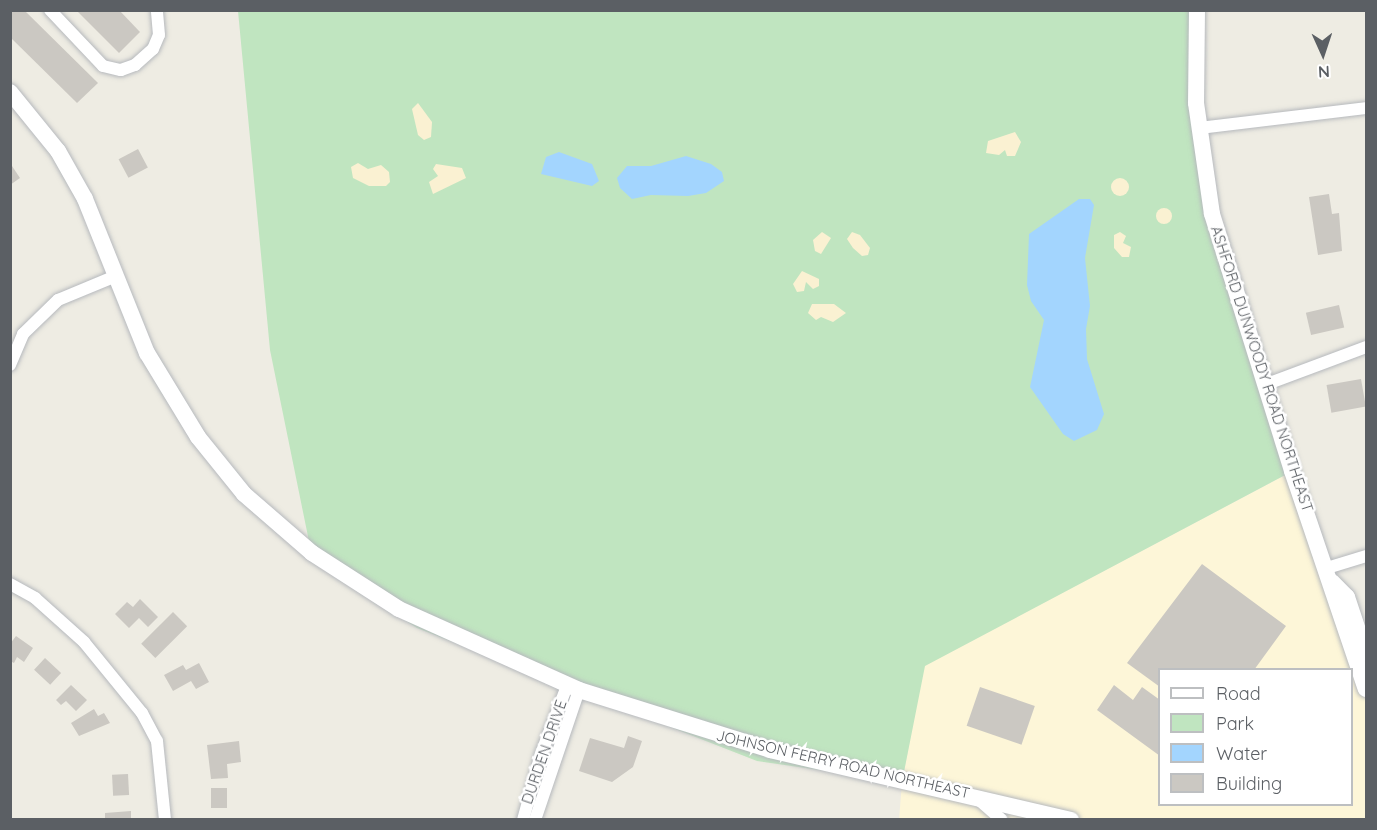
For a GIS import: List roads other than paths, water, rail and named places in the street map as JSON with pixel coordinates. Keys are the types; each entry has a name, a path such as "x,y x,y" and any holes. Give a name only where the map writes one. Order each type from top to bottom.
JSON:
{"main road":[{"name":"ASHFORD DUNWOODY ROAD NORTHEAST","path":"1197,10 1194,61 1199,128 1212,213 1226,266 1267,384 1292,471 1330,575 1334,601 1366,689"},
{"name":"JOHNSON FERRY ROAD NORTHEAST","path":"10,92 69,171 85,199 147,353 198,437 259,508 312,553 399,609 573,688 770,750 974,795 1021,813 1071,819"},
{"name":"ASHFORD DUNWOODY ROAD NORTHEAST","path":"1330,575 1347,597 1366,654"}],"street":[{"path":"50,10 103,66 121,70 135,64 153,49 159,35 157,10"},
{"path":"1199,128 1366,108"},
{"path":"10,365 23,334 58,300 116,276"},
{"path":"1267,384 1366,347"},
{"path":"1330,575 1366,556"},
{"path":"10,584 35,598 84,642 142,713 157,741 165,819"},
{"name":"DURDEN DRIVE","path":"523,819 541,754 573,688"},
{"name":"DURDEN DRIVE","path":"534,819 573,688"},
{"path":"974,795 1002,819"}],"water":[{"path":"559,152 592,164 599,181 592,186 541,174 546,157"},
{"path":"686,156 711,164 722,172 724,181 706,193 688,196 651,195 632,199 620,188 617,178 627,166 651,166"},
{"path":"1079,199 1090,199 1094,205 1085,258 1090,306 1086,329 1087,359 1104,414 1097,430 1074,441 1063,434 1030,387 1044,320 1031,301 1027,285 1029,234"}]}
